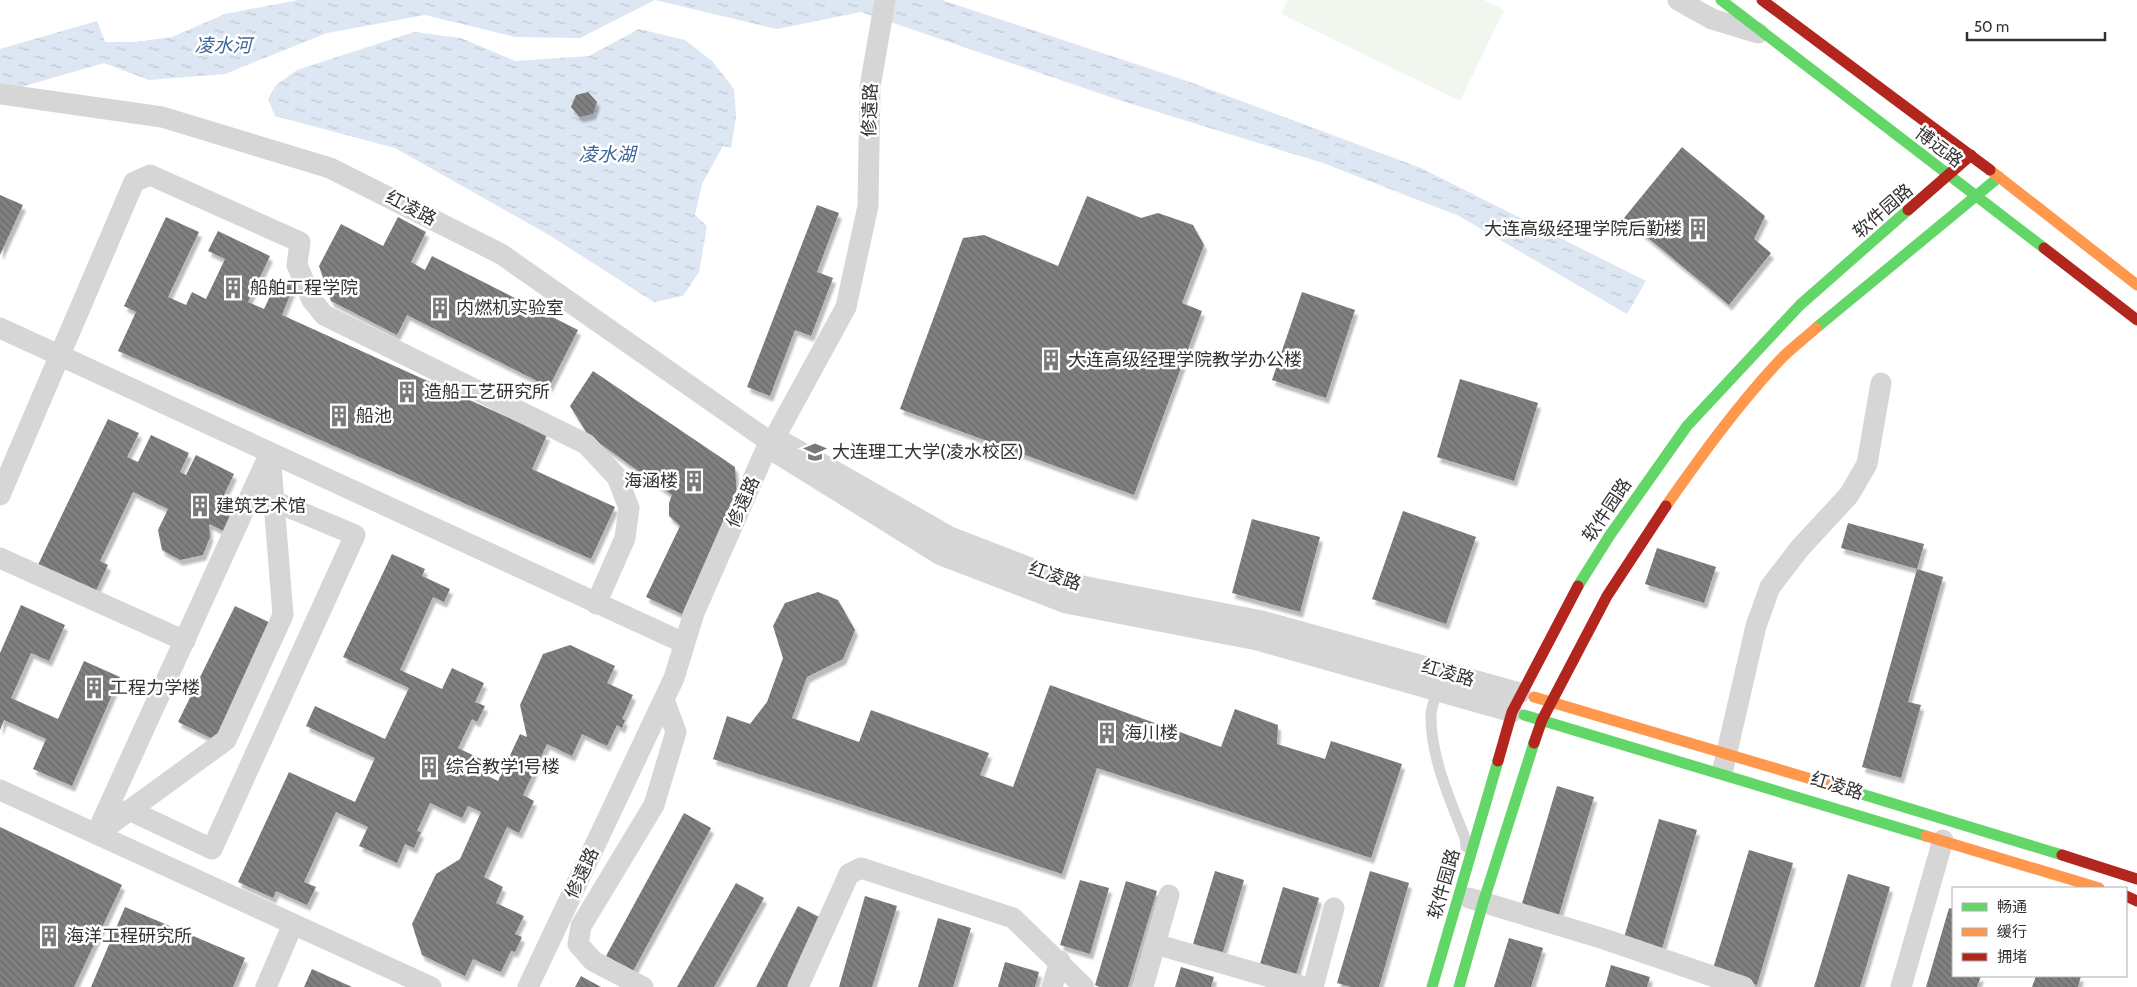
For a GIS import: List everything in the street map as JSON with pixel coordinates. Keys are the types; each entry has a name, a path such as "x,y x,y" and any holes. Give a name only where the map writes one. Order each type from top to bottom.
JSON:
{"main road":[{"name":"博远路","path":"1721,0 2137,320"},
{"name":"博远路","path":"1762,0 1971,155 2137,285"},
{"name":"软件园路","path":"1432,987 1516,702 1572,596 1600,550 1687,426 1800,305 1971,155"},
{"path":"1459,987 1483,902 1542,720 1607,596 1642,541 1710,443 1780,360 1925,240 1975,195 1999,177"},
{"name":"红凌路","path":"1516,702 1550,702 1943,840 2096,887"},
{"name":"红凌路","path":"1516,702 1542,720 1725,763 2137,879"}],"street":[{"name":"修遠路","path":"528,987 674,678 694,613 771,442 846,307 868,206 870,87 885,0"},
{"path":"1678,0 1712,19 1766,35"},
{"name":"红凌路","path":"0,94 162,117 330,168 501,254 771,442 941,555 1066,603 1257,640 1437,690 1516,702"},
{"path":"0,495 134,182 150,175 300,242 297,265 312,300 324,315 586,444 617,477 629,508 625,538 596,604"},
{"path":"0,328 684,643"},
{"path":"1725,763 1756,626 1770,588 1800,548 1849,495 1866,464 1881,383"},
{"name":"红凌路","path":"771,442 950,537 1072,584 1262,621 1516,702"},
{"path":"97,834 226,740 283,615 270,452"},
{"path":"97,834 270,452"},
{"path":"129,810 212,849 354,534 274,501"},
{"path":"0,558 184,640"},
{"path":"643,987 593,961 578,944 581,926 654,805 676,732 664,700"},
{"path":"0,790 431,987"},
{"path":"1901,987 1943,840"},
{"path":"798,987 850,874 861,868 1013,918 1060,961 1084,987"},
{"path":"1143,987 1169,895"},
{"path":"1459,895 1604,939 1744,987"},
{"path":"1313,987 1334,908"},
{"path":"266,987 293,924"},
{"path":"1155,944 1305,987"},
{"path":"1052,987 1060,961"}],"lane":[{"path":"1437,690 1431,712 1434,744 1442,777 1465,838 1468,863"}],"shaded area":[{"path":"1288,0 1484,0 1504,10 1460,101 1281,14"}],"water":[{"name":"凌水河","path":"298,0 655,0 580,38 515,37 425,15 327,33 225,74 149,80 104,63 0,93 0,49 97,21 105,42 135,42 172,37 225,14"},
{"path":"655,0 942,0 1187,81 1421,168 1646,281 1627,314 1459,216 1323,163 1119,100 861,12 777,29"},
{"name":"凌水湖","path":"639,29 685,40 712,61 734,89 736,117 731,148 723,146 702,184 695,215 707,226 699,272 683,296 654,302 549,235 395,148 275,116 268,99 276,85 297,70 414,32 461,38 515,61 589,56"}],"building":[{"path":"588,92 597,102 593,114 580,117 571,107 576,95"},
{"name":"大连高级经理学院后勤楼","path":"1682,147 1765,216 1754,239 1771,253 1729,305 1624,218"},
{"path":"0,195 23,205 0,255"},
{"name":"大连高级经理学院教学办公楼","path":"1087,196 1141,218 1158,213 1193,225 1204,245 1182,303 1202,311 1134,495 900,409 963,238 984,235 1058,266"},
{"path":"817,205 839,213 817,272 833,278 811,336 795,330 770,396 747,387"},
{"path":"166,217 199,232 168,297 186,305 192,292 206,299 225,259 208,251 218,231 270,256 248,302 264,309 279,277 294,285 282,315 547,435 532,469 615,507 591,559 118,351 136,312 124,306"},
{"name":"内燃机实验室","path":"398,217 426,232 411,262 425,270 432,256 578,330 549,387 407,315 397,335 331,301 319,266 341,224 383,246"},
{"path":"1302,292 1355,310 1326,398 1272,380"},
{"name":"海涵楼","path":"593,371 735,467 737,498 682,614 646,597 680,526 669,516 669,503 672,495 588,435 570,406"},
{"path":"1460,379 1538,403 1514,481 1437,457"},
{"name":"建筑艺术馆","path":"108,419 139,433 127,457 138,462 151,435 189,453 180,472 186,475 196,455 234,474 224,495 240,503 226,532 209,524 210,537 203,555 180,560 162,550 158,530 168,509 133,492 100,561 108,565 92,599 35,571"},
{"path":"1403,511 1476,537 1446,624 1372,599"},
{"path":"1252,519 1320,537 1300,612 1232,593"},
{"path":"1848,523 1924,544 1917,569 1841,548"},
{"path":"1657,548 1716,567 1704,603 1645,584"},
{"name":"综合教学1号楼","path":"392,554 425,569 422,576 450,589 444,602 433,597 400,670 442,689 452,668 484,683 475,702 485,706 477,722 472,719 458,748 489,763 484,774 498,781 520,734 527,737 520,705 543,654 570,645 615,666 607,683 633,695 622,719 625,720 622,728 617,725 607,746 582,734 572,756 547,744 523,795 534,801 519,833 507,827 484,877 503,887 496,903 524,916 515,934 522,937 515,952 511,951 501,972 473,959 465,976 422,955 412,924 436,874 460,859 481,812 468,806 462,818 430,803 417,831 421,832 414,848 405,844 397,863 359,846 368,827 336,812 304,882 316,887 307,905 276,891 273,898 238,882 289,772 355,802 375,758 306,726 315,706 385,739 409,688 343,657"},
{"path":"1917,569 1943,577 1908,702 1921,705 1901,778 1862,767"},
{"name":"海川楼","path":"818,592 838,600 855,630 843,659 807,677 792,718 859,742 871,710 989,753 980,775 1013,787 1050,685 1221,747 1235,709 1278,725 1277,744 1325,759 1331,741 1402,764 1371,858 1097,768 1062,874 713,759 727,716 750,724 767,702 783,658 773,626 785,603"},
{"name":"工程力学楼","path":"21,605 65,625 49,661 31,653 11,698 58,719 84,661 120,677 72,786 33,769 46,739 4,720 0,730 0,653"},
{"path":"235,606 273,624 217,741 178,722"},
{"path":"1557,786 1594,797 1558,918 1521,907"},
{"path":"684,813 711,828 633,971 606,956"},
{"path":"1659,819 1697,830 1661,952 1623,941"},
{"name":"海洋工程研究所","path":"0,827 122,885 74,987 0,987"},
{"path":"1749,850 1793,863 1757,985 1712,972"},
{"path":"1215,871 1244,880 1223,952 1193,944"},
{"path":"1370,871 1409,883 1379,987 1351,987 1337,983"},
{"path":"1848,874 1890,887 1860,987 1814,987"},
{"path":"1080,880 1109,888 1090,954 1060,945"},
{"path":"1126,881 1157,891 1128,987 1100,987 1095,985"},
{"path":"736,883 764,898 714,987 677,987"},
{"path":"1283,887 1319,898 1296,975 1260,964"},
{"path":"865,896 897,906 872,987 839,987"},
{"path":"798,906 823,919 788,987 756,987"},
{"path":"125,907 245,958 233,987 91,987"},
{"path":"1949,908 1952,909 1952,977 1981,977 1977,987 1926,987"},
{"path":"938,918 971,928 953,987 918,987"},
{"path":"1509,938 1543,948 1531,987 1494,987"},
{"path":"1005,962 1039,972 1035,987 998,987"},
{"path":"1611,965 1650,977 1647,987 1605,987"},
{"path":"1181,967 1214,977 1211,987 1175,987"},
{"path":"312,969 352,987 304,987"},
{"path":"581,976 601,987 575,987"},
{"path":"2036,977 2081,977 2078,987 2032,987"}],"traffic: fast":[{"path":"1721,0 2044,248"},
{"path":"1816,328 1999,177"},
{"path":"1578,586 1610,535 1687,426 1800,305 1908,210"},
{"path":"1524,715 1926,836"},
{"path":"1459,987 1483,903 1534,743"},
{"path":"1432,987 1498,761"},
{"path":"1845,789 2062,855"}],"traffic: slow":[{"path":"1990,170 2137,285"},
{"path":"1666,506 1734,413 1783,357 1816,328"},
{"path":"1534,697 1845,789"},
{"path":"1926,836 2096,887"}],"traffic: jam":[{"path":"1762,0 1990,170"},
{"path":"1908,210 1971,155"},
{"path":"2044,248 2137,320"},
{"path":"1534,743 1542,720 1607,596 1666,506"},
{"path":"1498,761 1512,712 1578,586"},
{"path":"2062,855 2137,879"},
{"path":"2127,896 2137,901"}],"place":[{"name":"大连高级经理学院后勤楼","path":"1698,229"},
{"name":"船舶工程学院","path":"233,288"},
{"name":"内燃机实验室","path":"440,308"},
{"name":"大连高级经理学院教学办公楼","path":"1051,360"},
{"name":"造船工艺研究所","path":"407,392"},
{"name":"船池","path":"339,416"},
{"name":"大连理工大学(凌水校区)","path":"815,452"},
{"name":"海涵楼","path":"694,481"},
{"name":"建筑艺术馆","path":"200,506"},
{"name":"工程力学楼","path":"94,688"},
{"name":"海川楼","path":"1107,733"},
{"name":"综合教学1号楼","path":"429,767"},
{"name":"海洋工程研究所","path":"49,936"}]}
